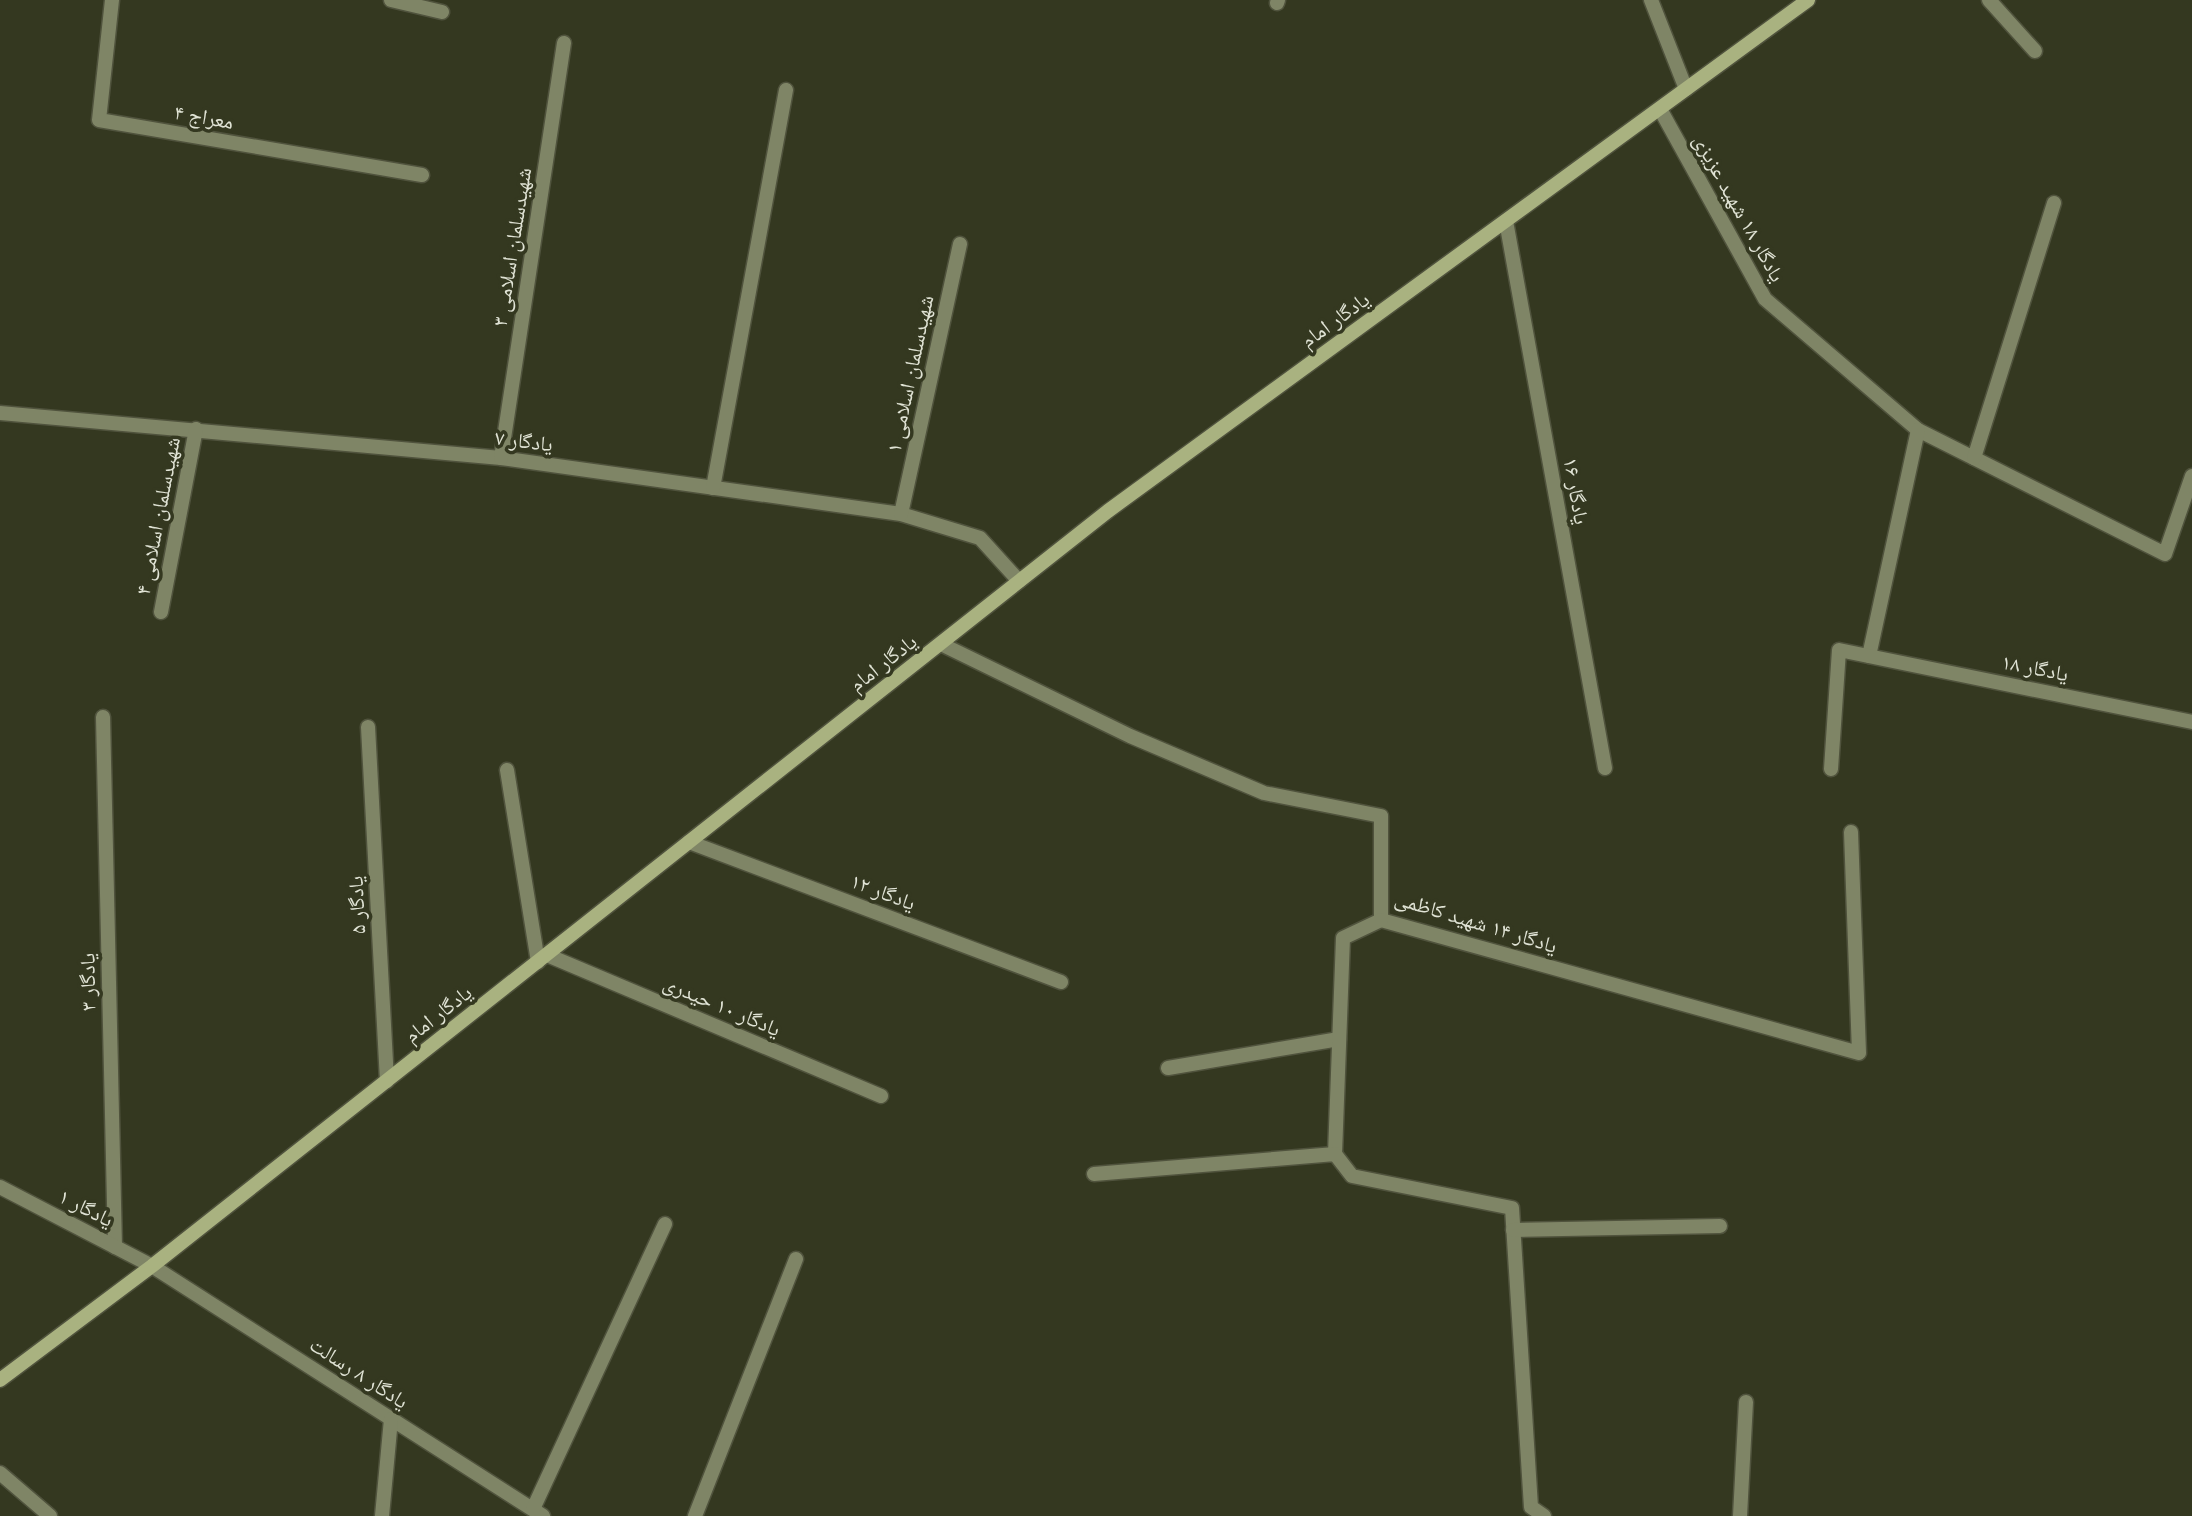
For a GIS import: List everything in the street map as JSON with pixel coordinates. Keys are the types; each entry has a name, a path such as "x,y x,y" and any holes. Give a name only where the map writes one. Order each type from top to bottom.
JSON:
{"main road":[{"name":"یادگار امام","path":"0,1380 152,1266 387,1082 1108,511 1808,0"}],"street":[{"name":"معراج ۴","path":"112,0 99,120 422,175"},
{"path":"391,0 442,12"},
{"path":"1651,0 1686,89"},
{"path":"1989,0 2035,51"},
{"name":"شهیدسلمان اسلامی ۳","path":"501,458 564,43"},
{"path":"713,488 786,90"},
{"name":"یادگار ۱۸ شهید عزیزی","path":"1660,109 1765,299 1918,430 2165,554 2192,476"},
{"path":"1975,458 2054,203"},
{"name":"یادگار ۱۶","path":"1506,221 1605,768"},
{"name":"شهیدسلمان اسلامی ۱","path":"901,514 960,244"},
{"name":"یادگار ۷","path":"0,413 501,458 901,514 980,538 1019,581"},
{"name":"شهیدسلمان اسلامی ۴","path":"161,612 196,429"},
{"path":"1869,656 1918,430"},
{"name":"یادگار ۱۴ شهید کاظمی","path":"941,644 1130,736 1264,793 1381,816 1381,920 1859,1053 1851,832"},
{"name":"یادگار ۱۸","path":"1831,769 1839,650 2192,722"},
{"name":"یادگار ۳","path":"103,717 115,1247"},
{"name":"یادگار ۵","path":"368,727 387,1082"},
{"path":"507,770 542,959"},
{"name":"یادگار ۱۲","path":"690,842 1061,982"},
{"path":"1381,920 1343,938 1335,1154 1352,1175 1512,1208 1531,1507 1544,1516"},
{"name":"یادگار ۱۰ حیدری","path":"542,959 881,1096"},
{"path":"1168,1068 1339,1038"},
{"path":"1094,1174 1335,1154"},
{"name":"یادگار ۱","path":"0,1187 152,1266"},
{"path":"538,1513 664,1224"},
{"path":"1513,1230 1720,1226"},
{"path":"695,1516 796,1259"},
{"name":"یادگار ۸ رسالت","path":"152,1266 538,1513"},
{"path":"1740,1516 1746,1402"},
{"path":"382,1516 391,1419"},
{"path":"0,1473 50,1516"}]}
